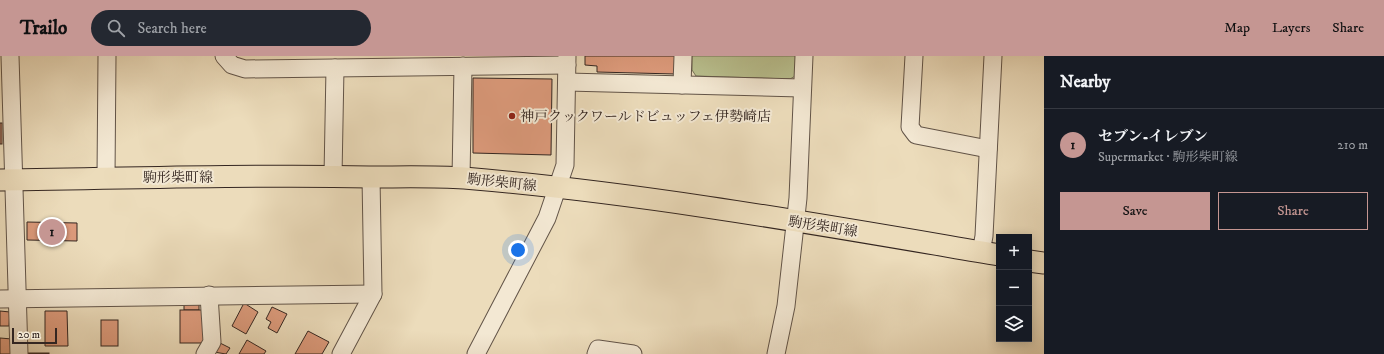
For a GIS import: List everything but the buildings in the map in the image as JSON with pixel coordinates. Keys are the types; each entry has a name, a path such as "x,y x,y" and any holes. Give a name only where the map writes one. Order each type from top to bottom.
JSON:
{"main road":[{"name":"駒形柴町線","path":"8,180 106,177 333,176 462,178 557,188 795,221 990,254"},
{"path":"1032,261 1044,263"}],"street":[{"path":"0,56 11,56 8,180 18,298 19,354"},
{"path":"106,177 107,56"},
{"path":"224,56 232,65 245,69 463,66 567,60 565,165 547,218 476,354"},
{"path":"682,85 683,56"},
{"path":"776,354 786,306 798,198 801,88 804,56"},
{"path":"914,56 910,127 916,135 988,149"},
{"path":"990,254 984,236 993,56"},
{"path":"462,178 463,66"},
{"path":"333,176 335,68"},
{"path":"567,82 801,88"},
{"path":"340,354 373,294 371,177"},
{"path":"0,299 373,294"},
{"path":"205,354 212,342 209,295"},
{"path":"596,354 598,349 633,354"}],"green space":[{"path":"692,56 798,56 797,75 790,79 696,76 692,70"}],"place":[{"name":"神戸クックワールドビュッフェ伊勢崎店","path":"512,116"},
{"name":"セブン-イレブン","path":"52,232"}]}
